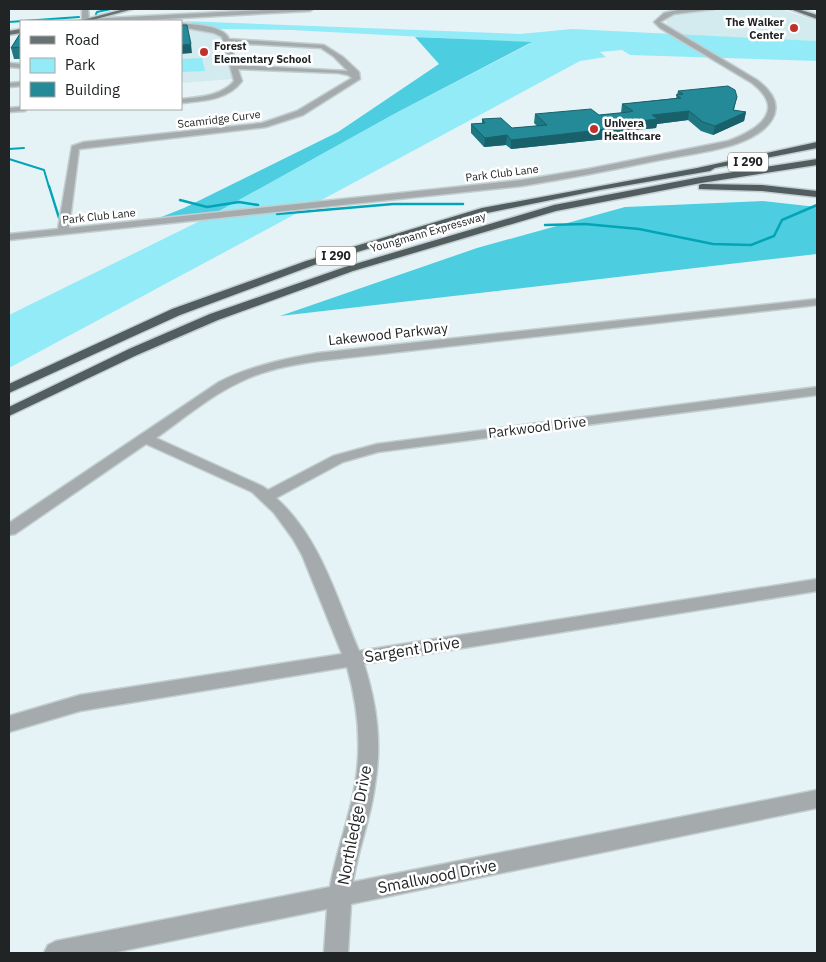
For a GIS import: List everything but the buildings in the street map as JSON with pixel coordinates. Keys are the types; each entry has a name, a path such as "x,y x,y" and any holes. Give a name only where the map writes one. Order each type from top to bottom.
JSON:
{"highway":[{"path":"680,172 817,145"},
{"name":"Youngmann Expressway","path":"9,389 176,312 310,264 485,210 680,172 817,152"},
{"name":"Youngmann Expressway","path":"9,412 133,352 214,317 349,269 554,208 701,180 817,162"},
{"path":"618,195 673,189 745,187 817,194"}],"main road":[{"path":"87,20 130,9"},
{"path":"792,9 817,16"}],"street":[{"path":"128,20 174,19 310,9"},
{"name":"Park Club Lane","path":"9,237 522,183 588,172 730,143 766,124 773,112 771,99 752,80 662,27 657,22 661,16 669,13 712,9"},
{"path":"182,25 216,31 225,36 238,81 236,85 216,95 182,101"},
{"path":"228,41 322,46 328,48 356,74 356,79"},
{"path":"235,66 331,70 345,69 347,66"},
{"path":"331,70 350,73 356,79"},
{"name":"Scamridge Curve","path":"62,231 75,148 84,145 263,125 300,113 356,79"},
{"name":"Lakewood Parkway","path":"9,530 236,378 256,370 291,361 817,302"},
{"name":"Parkwood Drive","path":"267,497 338,459 377,448 817,391"},
{"name":"Northledge Drive","path":"145,438 232,476 267,497 285,516 306,548 353,658 363,691 368,722 369,746 365,786 345,864 340,895 336,953"},
{"name":"Sargent Drive","path":"9,724 80,703 817,585"},
{"name":"Smallwood Drive","path":"56,953 817,799"}],"shaded area":[{"path":"734,9 783,10 817,21 817,41 684,36 667,24 666,18 675,14"},
{"name":"Forest Elementary School","path":"182,27 219,34 222,38 233,79 182,83"},
{"path":"415,37 532,42 394,114 212,215 151,221 184,208 338,132 439,64"},
{"path":"763,201 817,207 817,254 280,316 477,248 625,207"}],"green space":[{"path":"183,21 520,34 572,29 817,41 817,61 630,55 622,50 600,52 606,57 580,61 9,368 9,315 212,215 394,114 531,43 292,30 219,29"},
{"path":"202,58 205,71 182,72 182,59"}],"waterway":[{"path":"96,14 97,12 111,9"},
{"path":"37,20 79,17"},
{"path":"9,22 20,21"},
{"path":"9,149 24,148"},
{"path":"9,159 44,170 49,187"},
{"path":"49,186 59,218"},
{"path":"180,200 207,207 239,202 258,205"},
{"path":"277,214 393,204 463,204"},
{"path":"545,225 585,224 639,229 713,244 751,245 774,236 782,220 817,205"}],"place":[{"name":"The Walker Center","path":"794,28"},
{"name":"Forest Elementary School","path":"204,52"},
{"name":"Univera Healthcare","path":"594,129"}]}
